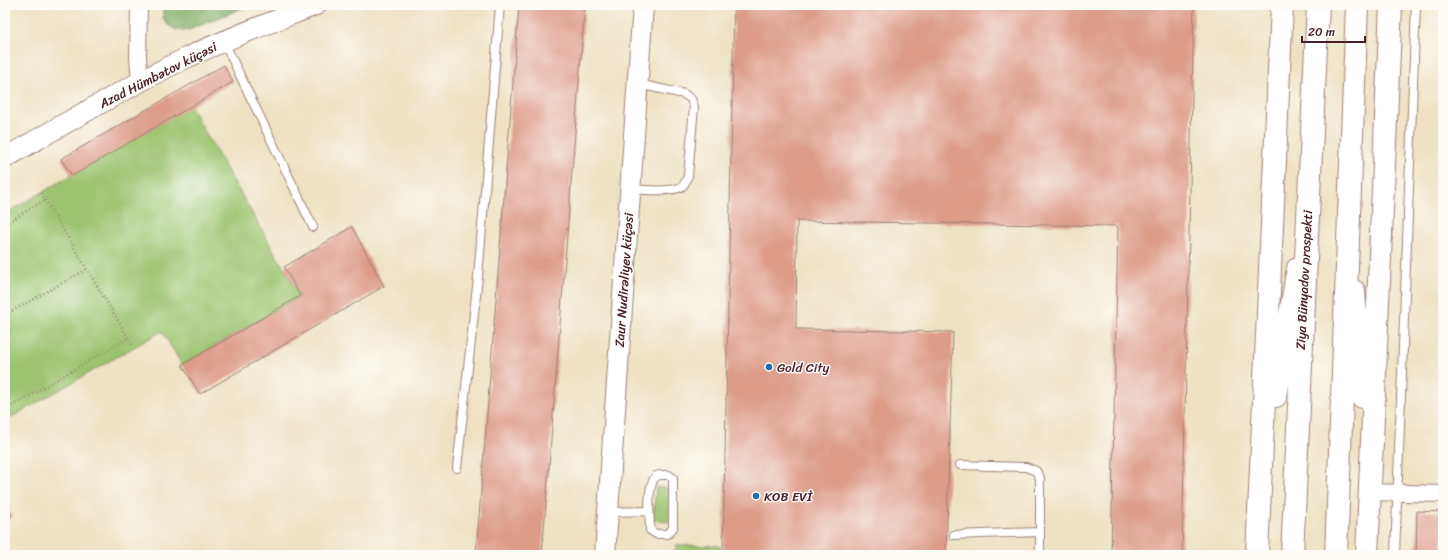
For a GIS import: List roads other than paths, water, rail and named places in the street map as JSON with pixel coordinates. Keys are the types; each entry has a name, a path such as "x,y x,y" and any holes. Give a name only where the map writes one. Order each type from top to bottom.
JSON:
{"main road":[{"path":"1256,555 1282,5"},
{"name":"Ziya Bünyadov prospekti","path":"1292,555 1318,5"},
{"path":"1336,555 1357,5"},
{"path":"1367,555 1391,5"},
{"path":"1263,555 1260,483 1307,220"},
{"path":"1348,221 1369,492 1362,555"}],"street":[{"path":"139,5 138,57 140,82"},
{"name":"Azad Hümbətov küçəsi","path":"5,158 140,82 185,59 316,5"},
{"name":"Zaur Nudirəliyev küçəsi","path":"605,555 643,5"},
{"path":"1369,492 1443,494"}],"lane":[{"path":"457,468 478,278 500,5"},
{"path":"1395,555 1416,5"},
{"path":"224,42 313,227"},
{"path":"631,189 657,190 681,187 686,182 688,176 694,107 691,99 684,94 638,84"},
{"path":"960,465 1026,467 1036,471 1040,478 1040,555"},
{"path":"660,475 672,476 673,528 671,532 668,534 653,533 650,530 649,511 652,480 656,476 660,475"},
{"path":"608,512 649,511"},
{"path":"954,535 1040,532"}],"place":[{"name":"Gold City","path":"769,367"},
{"name":"KOB EVİ","path":"756,496"}]}
